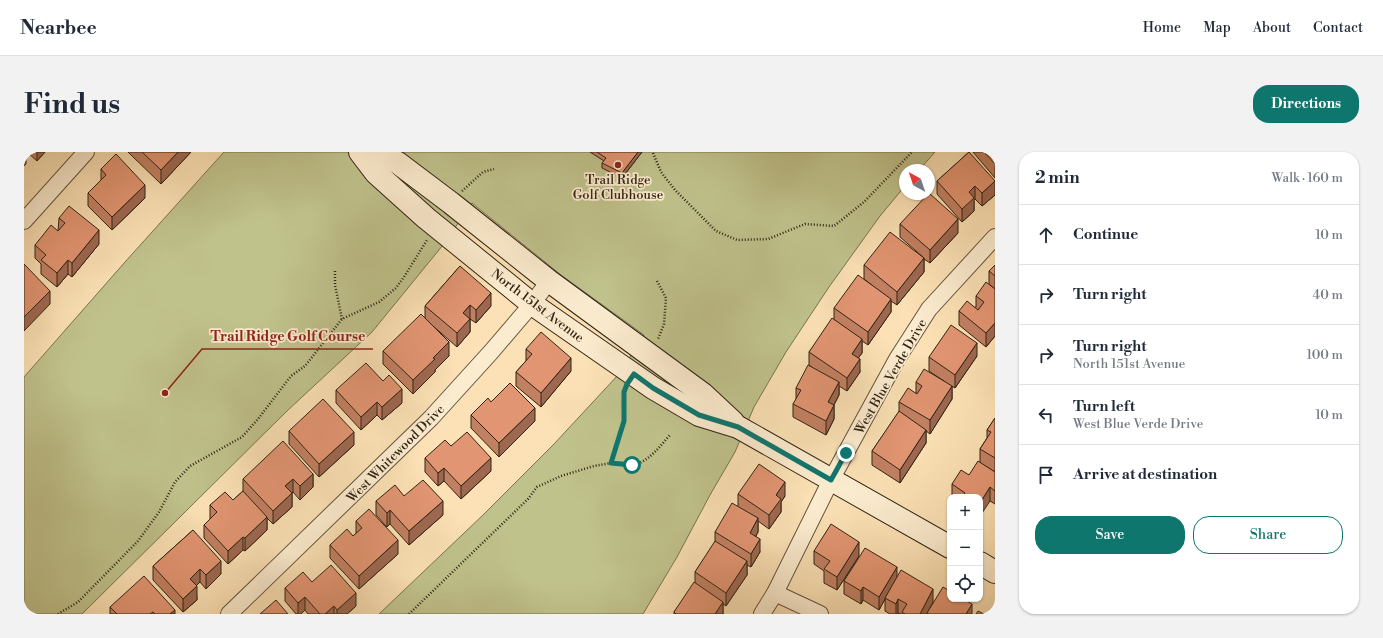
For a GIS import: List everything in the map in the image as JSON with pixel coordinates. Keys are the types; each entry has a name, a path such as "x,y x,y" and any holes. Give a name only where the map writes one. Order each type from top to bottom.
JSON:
{"street":[{"path":"24,221 86,152"},
{"name":"North 151st Avenue","path":"360,152 376,173 426,218 532,304 653,388 699,415 738,427 947,545"},
{"name":"North 151st Avenue","path":"376,152 398,163 549,281 703,394 738,427"},
{"name":"West Blue Verde Drive","path":"762,614 775,593 831,480 897,359 929,309 995,238"},
{"name":"West Whitewood Drive","path":"228,614 431,418 491,352 532,304 549,281"},
{"path":"983,565 995,572"},
{"path":"775,593 820,614"}],"path":[{"path":"653,153 661,172 675,190 708,225 716,231 737,240 768,239 805,224 834,226 864,202 912,152"},
{"path":"461,192 483,172 494,169"},
{"path":"58,614 78,602 138,541 159,512 175,482 190,466 242,437 258,419 291,376 305,366 342,319 351,314 369,308 392,291 404,277 430,236"},
{"path":"335,271 335,285 342,319"},
{"path":"648,354 656,343 664,324 666,298 658,281"},
{"path":"611,463 624,421 624,392 627,384 634,374"},
{"path":"409,614 528,499 537,487 568,474 594,466 611,463 632,465 652,456 670,435"}],"green space":[{"path":"224,152 935,152 924,164 899,164 899,193 880,216 829,287 786,352 754,407 735,452 677,557 643,614 379,614 483,515 554,444 619,374 644,335 561,275 472,203 443,245 372,332 287,411 82,614 24,614 24,377"}],"building":[{"path":"142,152 178,152 161,170"},
{"name":"Trail Ridge Golf Clubhouse","path":"597,152 638,152 622,173 602,163 606,158"},
{"path":"969,152 995,181 982,193 975,186 969,192 974,198 962,209 937,181"},
{"path":"984,152 995,152 995,164"},
{"path":"116,154 145,185 112,217 88,193 106,175 101,169"},
{"path":"935,198 958,219 930,250 900,224 922,200 935,200"},
{"path":"69,206 99,230 72,263 68,260 57,273 41,260 46,255 35,245 51,225 58,231 65,223 59,218"},
{"path":"890,232 924,258 897,292 864,265"},
{"path":"24,264 50,291 24,317"},
{"path":"995,265 995,276 989,271"},
{"path":"460,266 491,293 476,310 470,305 463,313 470,319 457,333 425,306"},
{"path":"858,275 891,299 868,332 834,308"},
{"path":"986,282 995,289 995,323 986,333 959,311 967,301 978,310 984,302 976,296"},
{"path":"421,314 449,342 433,358 435,359 413,380 383,351"},
{"path":"832,318 862,339 852,354 860,359 847,378 809,352"},
{"path":"951,325 977,343 955,375 929,357"},
{"path":"541,332 571,358 541,393 516,372 532,354 526,349"},
{"path":"366,363 383,381 389,375 402,389 382,407 377,402 361,417 336,390"},
{"path":"808,365 839,382 828,402 834,405 826,421 793,404 801,390 796,388"},
{"path":"924,369 952,386 930,420 899,402 908,388 917,394 922,386 916,382"},
{"path":"510,383 535,408 499,443 471,415 488,398 491,402"},
{"path":"323,399 354,432 319,464 289,431"},
{"path":"899,411 926,430 900,470 872,451"},
{"path":"995,418 995,458 980,449 991,432 987,430"},
{"path":"467,432 491,458 461,486 444,468 438,473 425,458 445,440 451,446"},
{"path":"283,441 313,474 300,486 293,479 285,486 292,493 273,511 243,479"},
{"path":"978,461 995,472 995,491 990,487 983,498 983,494 964,494 965,493 952,484 961,470 969,475"},
{"path":"759,464 785,482 776,495 781,499 769,515 738,494"},
{"path":"423,480 443,501 409,531 390,510 387,513 376,501 395,485 404,496"},
{"path":"243,491 267,517 245,538 243,537 228,551 204,525 217,512 210,505 225,492 233,500"},
{"path":"732,503 758,518 750,533 760,539 751,554 715,532"},
{"path":"369,509 398,540 359,576 330,545 347,529 353,536 362,528 356,521"},
{"path":"831,524 859,542 837,577 824,569 830,561 814,551"},
{"path":"193,530 221,561 206,575 200,569 190,579 197,586 183,599 153,566"},
{"path":"715,541 747,561 726,593 695,572"},
{"path":"865,548 897,567 879,597 863,587 861,591 844,581"},
{"path":"331,565 356,593 337,610 334,606 325,614 320,614 305,597 298,603 285,588 303,572 312,582"},
{"path":"901,570 933,589 920,614 905,614 902,612 907,604 898,599 896,604 885,598"},
{"path":"144,576 175,610 170,614 155,614 153,612 150,614 117,614 110,607"},
{"path":"694,582 723,602 715,614 676,614 674,612"},
{"path":"943,587 947,589 947,602 968,602 972,604 966,614 927,613"},
{"path":"276,600 288,614 260,614"},
{"path":"978,611 984,614 976,614"}],"place":[{"name":"Trail Ridge Golf Clubhouse","path":"618,165"},
{"name":"Trail Ridge Golf Course","path":"165,393"}],"route":[{"path":"632,465 611,463 624,421 624,392 627,384 634,374 653,388 699,415 738,427 831,480 846,453"}]}
